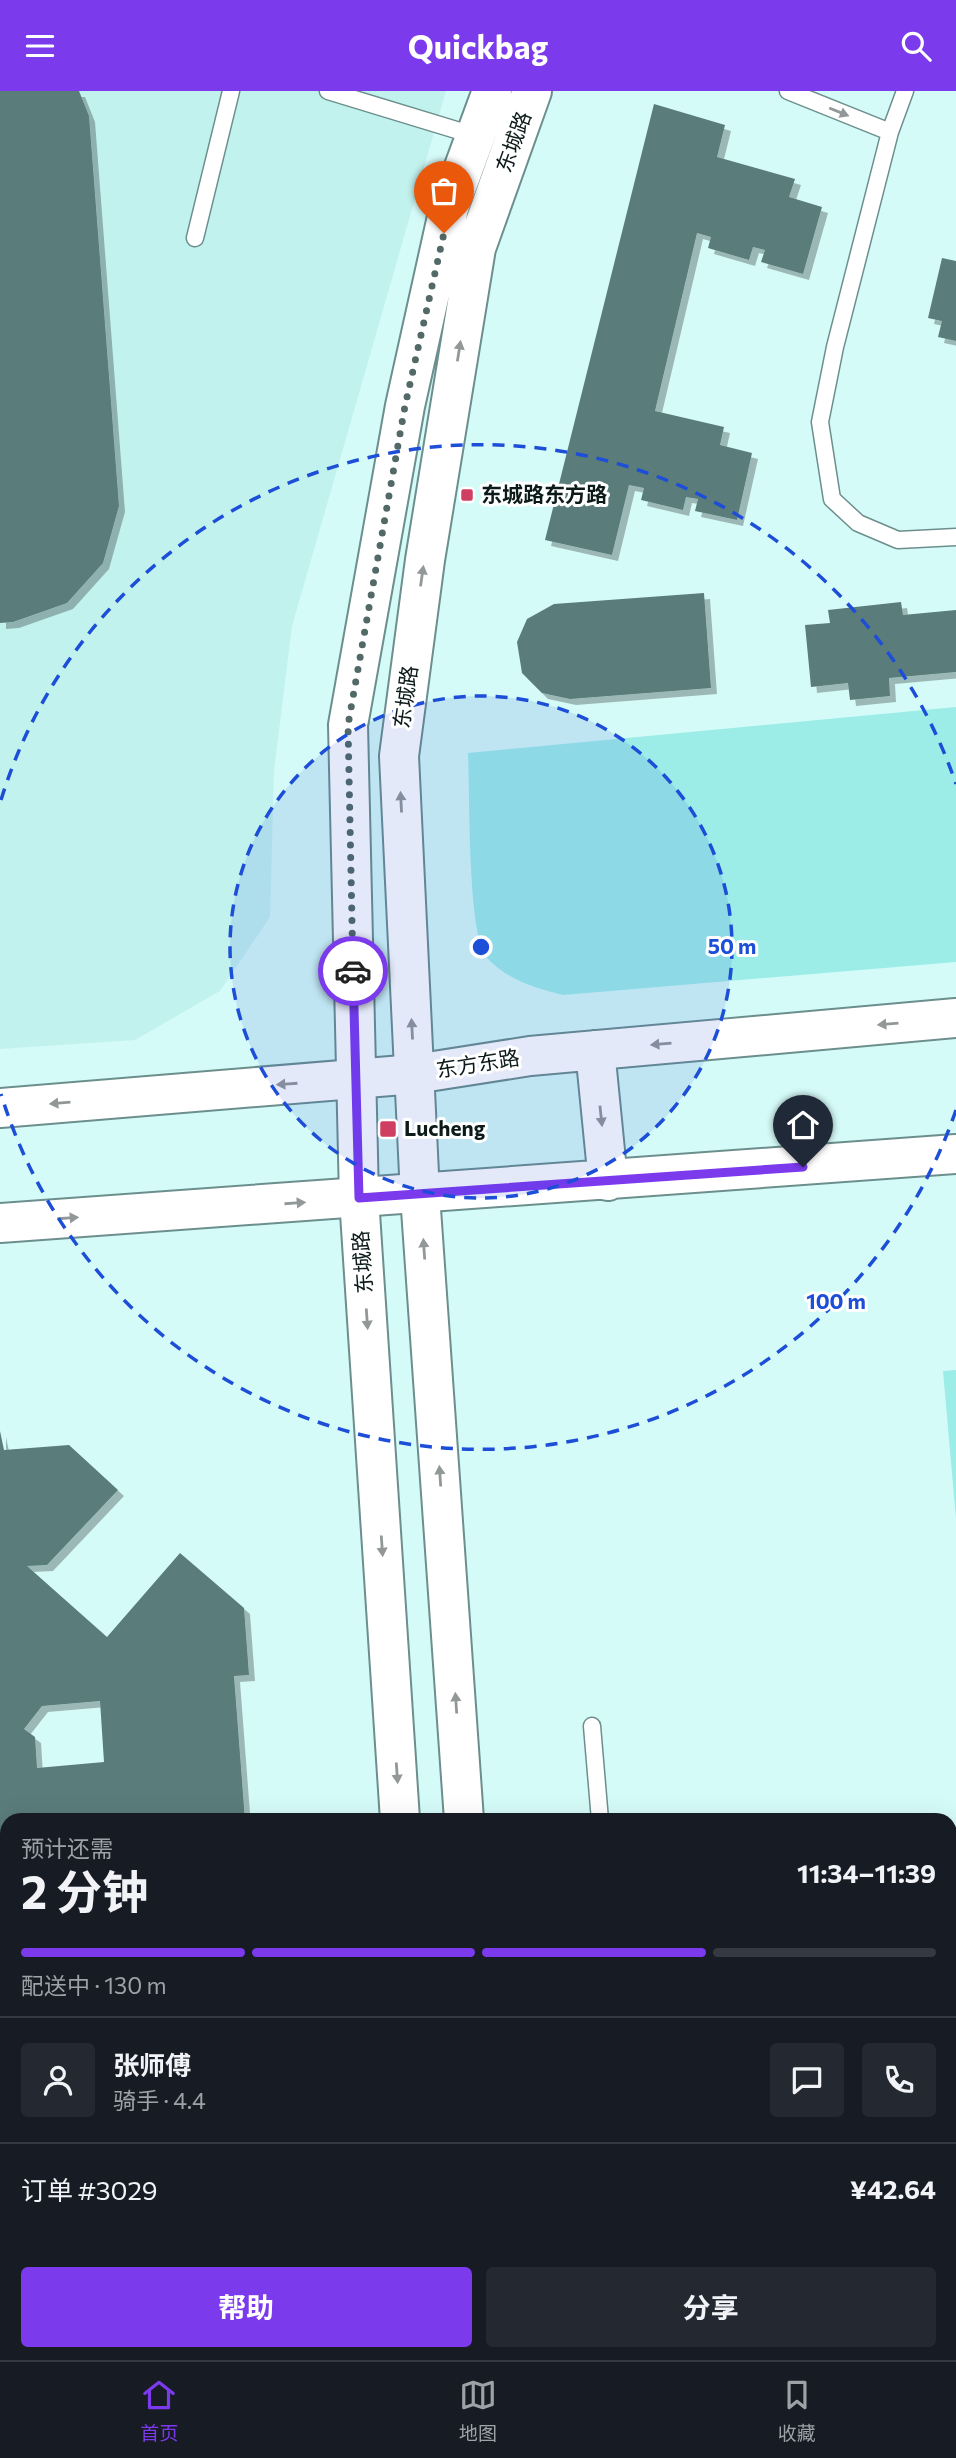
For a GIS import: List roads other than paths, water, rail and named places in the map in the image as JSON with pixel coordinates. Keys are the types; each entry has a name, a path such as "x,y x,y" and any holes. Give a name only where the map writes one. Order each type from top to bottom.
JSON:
{"main road":[{"name":"东城路","path":"400,1813 359,1198 348,725 408,393 449,208 492,91"},
{"name":"东城路","path":"464,1813 420,1195 399,755 425,560 476,247 532,91"},
{"name":"东方东路","path":"0,1108 415,1074 530,1056 956,1018"},
{"path":"595,1050 608,1181"},
{"path":"0,1223 420,1195 956,1154"}],"lane":[{"path":"195,238 231,91"},
{"path":"328,91 476,136"},
{"path":"788,91 890,132"},
{"path":"904,91 890,132 835,347 820,422 832,499 858,523 898,540 956,537"},
{"path":"592,1726 599,1813"}],"place":[{"name":"东城路东方路","path":"467,495"},
{"name":"Lucheng","path":"388,1129"}]}
